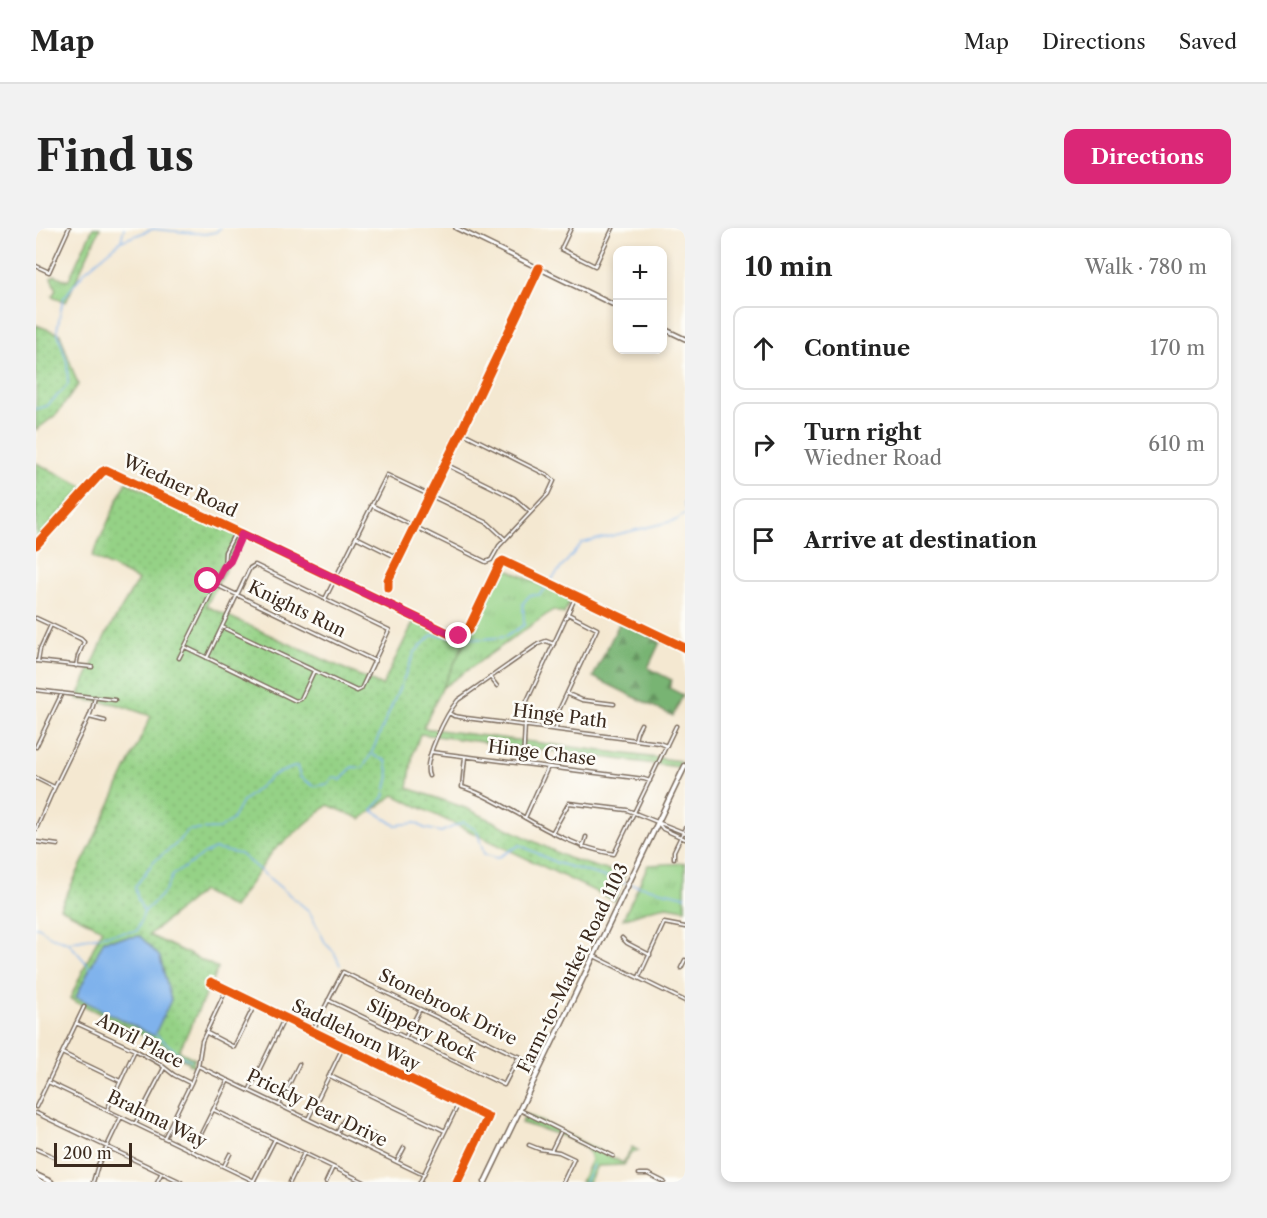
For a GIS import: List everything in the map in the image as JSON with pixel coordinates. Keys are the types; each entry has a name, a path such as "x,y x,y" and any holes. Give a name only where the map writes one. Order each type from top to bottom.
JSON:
{"main road":[{"name":"Farm-to-Market Road 1103","path":"485,1182 685,766"},
{"path":"36,1175 51,1182"}],"street":[{"path":"36,266 49,272 69,228"},
{"path":"456,228 613,305"},
{"path":"571,228 561,249 596,266 613,228"},
{"path":"388,588 388,580 413,526 461,432 539,268"},
{"path":"667,330 685,339"},
{"path":"371,505 486,562 491,561 499,546 531,513 554,483 552,478 461,432"},
{"path":"445,464 518,500 531,513"},
{"name":"Wiedner Road","path":"36,545 106,470 456,636 464,634 470,627 503,561 685,648"},
{"path":"325,599 387,475 488,523 506,539"},
{"path":"224,567 226,549 236,531"},
{"path":"179,658 242,534"},
{"path":"356,537 398,558"},
{"path":"207,658 250,568 255,565 389,630 361,689 357,691 222,627"},
{"name":"Knights Run","path":"208,581 375,661"},
{"path":"523,764 526,704 576,596"},
{"path":"556,729 559,710 597,629 568,614"},
{"path":"36,618 84,642 76,666"},
{"path":"51,626 37,661 92,667"},
{"path":"429,776 427,764 431,752 449,713 458,700 538,644 546,641 554,644"},
{"path":"185,647 296,700 300,699 314,671"},
{"path":"490,677 497,686"},
{"path":"36,690 116,700"},
{"path":"36,747 62,693"},
{"path":"567,694 582,700 614,704"},
{"path":"36,829 89,717 95,697"},
{"name":"Hinge Path","path":"449,713 454,716 659,743 667,746"},
{"path":"89,717 105,722"},
{"path":"635,740 641,724"},
{"path":"465,757 462,787 485,795 552,833 583,847 614,854 676,726"},
{"name":"Hinge Chase","path":"431,752 650,781"},
{"path":"525,818 548,767"},
{"path":"36,778 54,787"},
{"path":"552,833 569,803 627,810 684,833"},
{"path":"658,823 663,829 685,838"},
{"path":"674,858 674,851 685,828"},
{"path":"583,847 586,837"},
{"path":"36,843 58,845"},
{"path":"638,978 664,923 685,927"},
{"path":"622,938 627,943 650,954"},
{"path":"594,956 685,1001"},
{"path":"681,968 685,960"},
{"name":"Stonebrook Drive","path":"328,1000 343,972 540,1067"},
{"name":"Saddlehorn Way","path":"211,982 488,1117 457,1182"},
{"path":"164,1138 191,1083 198,1066 202,1041 226,990"},
{"path":"312,1032 328,1000"},
{"name":"Slippery Rock","path":"328,1000 504,1085 519,1056"},
{"path":"206,1033 234,1047 255,1004"},
{"path":"36,1107 84,1007"},
{"path":"406,1037 420,1009"},
{"path":"249,1091 284,1019"},
{"name":"Anvil Place","path":"76,1023 135,1050 191,1083"},
{"path":"308,1119 343,1047"},
{"path":"107,1110 135,1050"},
{"path":"62,1053 120,1082"},
{"path":"279,1105 299,1064"},
{"name":"Prickly Pear Drive","path":"198,1066 424,1175"},
{"path":"135,1124 164,1068"},
{"path":"330,1076 445,1131"},
{"path":"193,1152 228,1080"},
{"name":"Brahma Way","path":"48,1082 254,1181"},
{"path":"420,1182 459,1103"},
{"path":"214,1110 363,1182"},
{"path":"520,1110 613,1156"},
{"path":"36,1113 181,1182"},
{"path":"93,1182 98,1165 121,1117"},
{"path":"337,1133 344,1120"},
{"path":"552,1150 560,1132"},
{"path":"367,1147 373,1134"},
{"path":"254,1181 275,1138"},
{"path":"529,1144 574,1159 563,1182"},
{"path":"397,1161 404,1148"},
{"path":"36,1149 54,1157"},
{"path":"290,1182 304,1153"},
{"path":"224,1166 230,1154"},
{"path":"326,1182 333,1167"},
{"path":"157,1182 162,1173"},
{"path":"639,1174 648,1174 664,1182"}],"green space":[{"path":"93,228 100,228 66,302 52,296 56,290 51,277 55,275 68,281"},
{"path":"36,325 60,334 78,385 57,414 36,430"},
{"path":"36,463 85,487 36,540"},
{"path":"126,482 242,538 206,606 382,686 414,621 464,643 423,728 680,761 678,767 420,734 413,754 408,788 468,809 568,858 625,873 615,901 394,795 361,819 328,805 272,852 233,908 202,891 149,935 218,968 179,1051 195,1059 194,1066 164,1045 70,999 102,929 60,908 151,716 116,704 77,699 105,636 138,580 92,557"},
{"path":"503,567 571,599 564,614 553,610 442,688"},
{"path":"620,622 660,642 648,668 672,680 669,688 683,695 673,716 593,677"},
{"path":"685,863 685,909 667,906 623,919 648,865"},
{"path":"526,1114 623,1163 632,1147 639,1151 631,1153 624,1165 597,1166 589,1182 581,1182 591,1160 588,1151 568,1138 521,1123"}],"water":[{"path":"140,936 160,957 171,1000 154,1036 76,997 104,940"}],"waterway":[{"path":"121,241 124,228"},
{"path":"36,409 47,406 68,385 67,362 57,330 63,299 85,271 121,241 153,229 205,234 216,232 220,228"},
{"path":"685,501 685,508"},
{"path":"551,580 582,543 677,520 685,513"},
{"path":"458,637 482,639 505,637 524,625 523,603 530,595 539,595 548,585"},
{"path":"36,927 51,937 68,942 137,931 144,912 135,887 154,861 175,845 188,830 219,829 232,820 242,802 273,775 297,766 300,777 314,786 328,784 333,777 341,780 352,767 363,768 415,652 432,635 454,636"},
{"path":"373,755 386,761 389,776 384,797 372,810 395,825 416,823 424,828 441,832 464,822 477,831 484,854 497,858 520,845 557,863 626,883"},
{"path":"144,912 165,891 173,875 206,853 215,849 240,854 309,911 340,965"},
{"path":"631,884 685,896"},
{"path":"69,943 90,969"},
{"path":"153,1032 183,1057 191,1060"},
{"path":"585,1182 594,1163"}],"cycle path":[{"path":"388,588 388,580 539,268"},
{"path":"36,545 106,470 452,635 459,636 468,630 503,561 685,648"},
{"path":"211,982 488,1117 457,1182"}],"route":[{"path":"208,581 215,584 230,561 242,534 450,634 459,636"}]}
